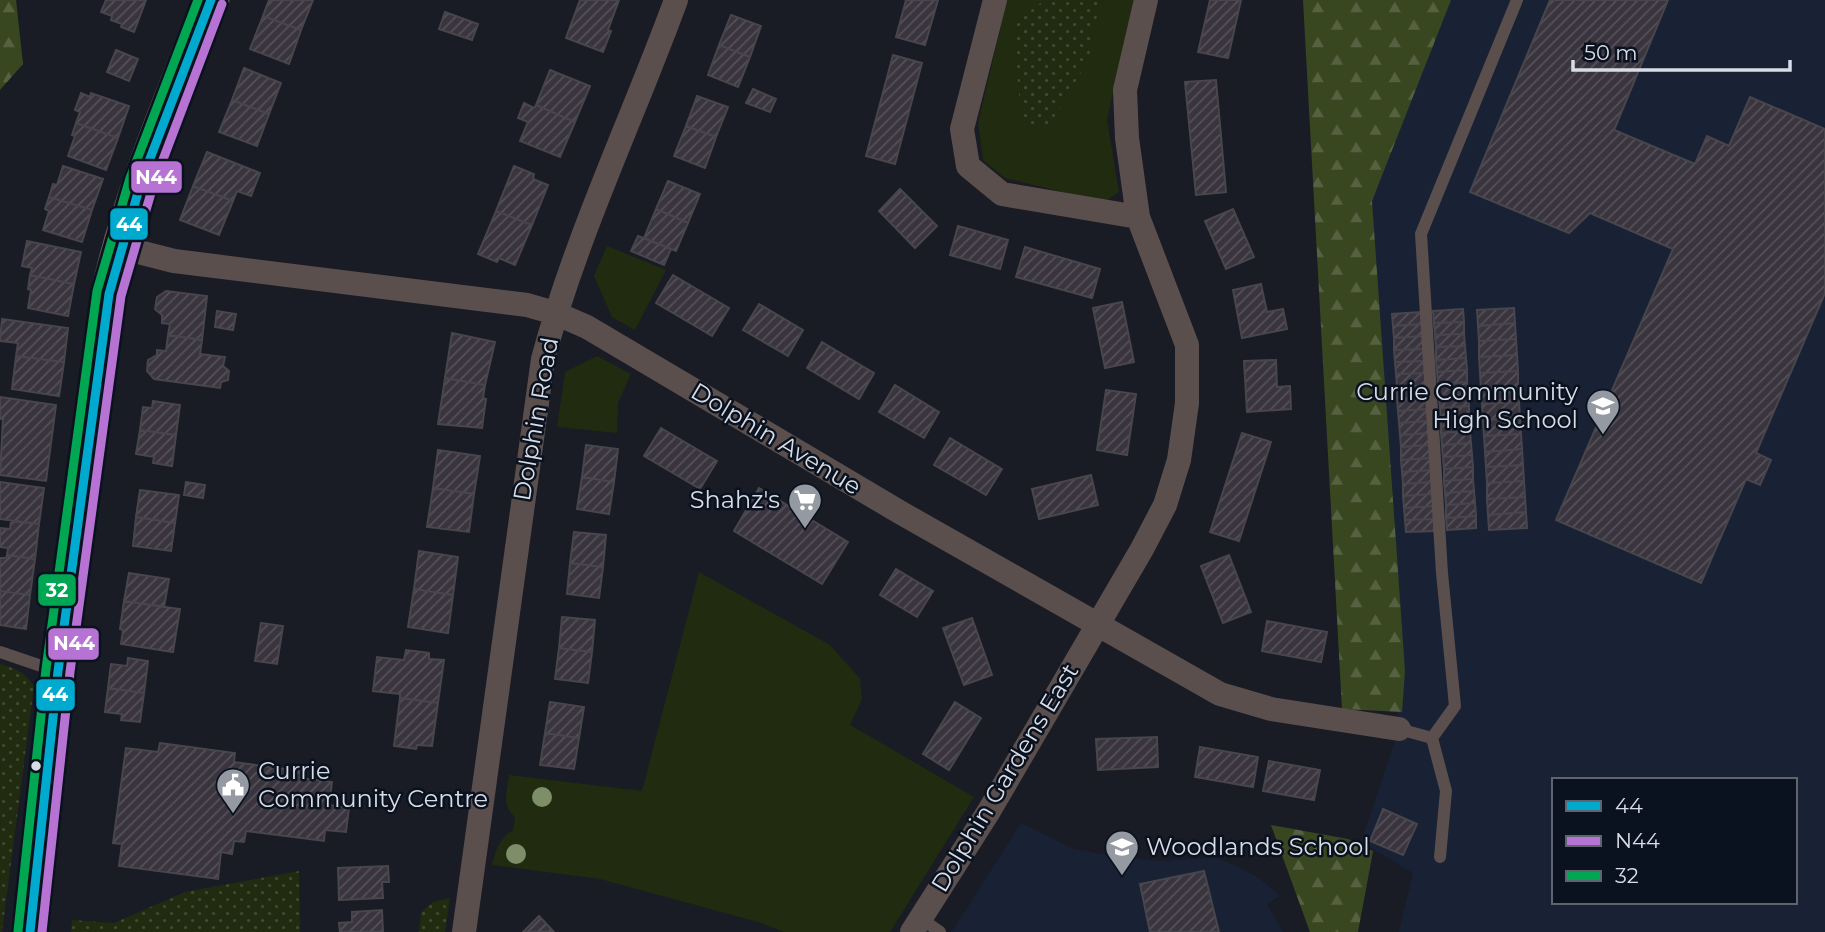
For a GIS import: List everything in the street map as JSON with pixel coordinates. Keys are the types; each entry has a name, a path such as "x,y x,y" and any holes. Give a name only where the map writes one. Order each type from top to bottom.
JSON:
{"main road":[{"path":"30,932 58,671 109,294 119,247 133,205 211,0"}],"street":[{"name":"Dolphin Road","path":"464,932 543,359 555,313 676,0"},
{"path":"995,0 962,129 968,166 1002,194 1138,217"},
{"name":"Dolphin Gardens East","path":"924,927 1142,549 1165,505 1179,460 1187,403 1187,345 1138,217 1127,138 1125,90 1146,0"},
{"name":"Dolphin Avenue","path":"119,247 174,261 513,303 555,313 587,327 903,514 1220,694 1271,709 1399,729"}],"lane":[{"path":"1432,738 1455,706 1442,573 1421,234 1517,0"},
{"path":"0,652 58,671"},
{"path":"1399,729 1432,738"},
{"path":"1432,738 1446,791 1440,857"}],"shaded area":[{"name":"Currie Community High School","path":"1444,0 1825,0 1825,932 1399,932 1413,873 1361,842 1399,729 1368,202"},
{"name":"Woodlands School","path":"1021,823 1073,849 1159,861 1215,858 1235,865 1259,878 1280,896 1267,904 1283,932 952,932"}],"green space":[{"path":"0,0 16,0 23,64 0,90"},
{"path":"1007,0 1134,0 1107,120 1119,192 1104,202 1005,178 983,160 978,123"},
{"path":"1045,0 1100,0 1088,61 1047,129 1022,125 1013,30 1023,16"},
{"path":"1303,0 1451,0 1372,201 1405,671 1402,712 1342,709"},
{"path":"607,246 666,270 635,330 612,317 594,276"},
{"path":"597,356 631,374 618,403 617,433 557,427 565,372"},
{"path":"699,572 830,645 860,679 862,699 850,725 974,797 890,932 784,932 758,922 600,879 492,865 499,845 513,830 515,817 506,803 509,775 642,791"},
{"path":"0,664 19,671 34,686 2,932 0,932"},
{"path":"1271,825 1348,839 1373,851 1358,932 1310,932"},
{"path":"299,871 300,932 71,932 72,920 114,923 185,892"},
{"path":"450,898 445,932 419,932 421,912 433,902"}],"building":[{"path":"106,0 146,0 134,32 121,27 122,24 111,20 112,16 101,12"},
{"path":"269,0 313,0 301,30 263,16"},
{"path":"580,0 619,0 603,52 566,38"},
{"path":"906,0 938,0 925,45 896,37"},
{"path":"1210,0 1241,0 1228,58 1198,52"},
{"path":"1550,0 1668,0 1614,130 1695,164 1707,136 1729,146 1750,97 1825,129 1825,293 1756,453 1771,460 1760,485 1746,479 1701,583 1556,520 1673,249 1590,213 1569,233 1470,192"},
{"path":"445,12 478,24 472,40 439,29"},
{"path":"731,15 761,26 750,57 719,45"},
{"path":"263,16 301,30 289,64 250,49"},
{"path":"719,45 750,57 738,87 708,75"},
{"path":"116,50 138,59 129,81 107,72"},
{"path":"893,55 922,63 895,164 866,156"},
{"path":"244,68 281,83 269,114 232,100"},
{"path":"550,70 590,86 575,122 536,105"},
{"path":"1216,80 1226,192 1196,195 1185,82"},
{"path":"753,89 776,99 770,112 746,103"},
{"path":"81,93 90,97 91,93 129,106 118,138 76,123 80,112 75,110"},
{"path":"697,96 728,107 716,137 686,126"},
{"path":"232,100 269,114 257,146 219,132"},
{"path":"524,103 534,108 536,105 575,122 560,157 520,141 528,122 518,118"},
{"path":"76,123 118,138 106,170 68,156"},
{"path":"686,126 716,137 705,168 674,156"},
{"path":"207,152 260,173 251,196 237,191 233,201 193,186"},
{"path":"63,166 103,179 92,210 49,197 53,184 57,185"},
{"path":"514,166 534,174 533,179 548,185 532,225 496,211"},
{"path":"668,181 700,194 688,223 656,209"},
{"path":"193,186 233,201 219,235 180,220"},
{"path":"900,189 937,226 915,248 879,211"},
{"path":"49,197 92,210 82,242 43,230 49,211 45,209"},
{"path":"656,209 688,223 676,251 644,238"},
{"path":"1233,209 1254,257 1226,269 1205,221"},
{"path":"496,211 532,225 515,265 499,258 497,262 478,254"},
{"path":"958,226 1008,240 1000,269 950,255"},
{"path":"638,236 671,249 664,265 631,251"},
{"path":"27,241 81,252 74,284 30,275 32,268 22,266"},
{"path":"1025,247 1100,269 1092,298 1016,277"},
{"path":"30,275 74,284 68,316 28,308"},
{"path":"673,275 729,308 712,336 656,303"},
{"path":"1261,284 1267,312 1283,309 1287,329 1242,338 1233,290"},
{"path":"166,291 207,296 202,340 168,335 170,324 162,323 162,315 155,309 157,297"},
{"path":"1122,302 1134,362 1105,368 1093,308"},
{"path":"759,304 803,330 788,356 743,330"},
{"path":"1514,308 1515,323 1478,326 1477,310"},
{"path":"1463,309 1464,322 1434,323 1433,311"},
{"path":"217,311 236,314 233,330 215,327"},
{"path":"1421,312 1422,324 1393,326 1392,314"},
{"path":"2,319 68,328 64,362 16,356 18,343 0,341"},
{"path":"1464,322 1464,334 1435,335 1434,323"},
{"path":"1515,323 1516,339 1479,341 1478,326"},
{"path":"1422,324 1423,336 1394,338 1393,326"},
{"path":"452,333 495,342 485,385 445,378"},
{"path":"1464,334 1465,346 1436,347 1435,335"},
{"path":"168,335 202,340 200,354 225,357 223,366 229,371 228,380 221,382 220,388 154,379 147,371 148,360 157,355 157,350 166,351"},
{"path":"1423,336 1424,349 1394,350 1394,338"},
{"path":"1516,339 1517,355 1479,357 1479,341"},
{"path":"822,342 874,373 859,399 807,368"},
{"path":"1465,346 1466,358 1436,360 1436,347"},
{"path":"1424,349 1424,361 1395,362 1394,350"},
{"path":"1517,355 1518,371 1480,373 1479,357"},
{"path":"16,356 64,362 59,396 12,389"},
{"path":"1466,358 1467,370 1437,372 1436,360"},
{"path":"1276,360 1277,387 1290,386 1291,409 1247,412 1244,361"},
{"path":"1424,361 1425,373 1396,374 1395,362"},
{"path":"1467,370 1467,382 1438,384 1437,372"},
{"path":"1518,371 1518,386 1481,389 1480,373"},
{"path":"1425,373 1426,385 1397,387 1396,374"},
{"path":"445,378 485,385 482,428 438,424"},
{"path":"1467,382 1468,394 1439,396 1438,384"},
{"path":"895,385 939,412 924,438 879,412"},
{"path":"1426,385 1427,397 1397,399 1397,387"},
{"path":"1518,386 1519,402 1482,404 1481,389"},
{"path":"1106,390 1136,394 1127,455 1097,450"},
{"path":"1468,394 1469,406 1440,408 1439,396"},
{"path":"0,397 56,405 46,481 0,475 3,419 0,419"},
{"path":"1427,397 1427,409 1398,411 1397,399"},
{"path":"153,401 180,405 176,435 140,430 143,407 152,408"},
{"path":"1519,402 1520,418 1483,420 1482,404"},
{"path":"1469,406 1469,418 1441,420 1440,408"},
{"path":"1427,409 1428,421 1399,423 1398,411"},
{"path":"1469,418 1470,431 1441,433 1441,420"},
{"path":"1520,418 1521,434 1484,436 1483,420"},
{"path":"1428,421 1429,433 1400,435 1399,423"},
{"path":"661,428 717,461 700,489 644,456"},
{"path":"140,430 176,435 172,466 153,463 154,457 136,454"},
{"path":"1470,431 1471,443 1442,445 1441,433"},
{"path":"1242,433 1271,442 1239,541 1210,532"},
{"path":"1429,433 1430,445 1401,447 1400,435"},
{"path":"1521,434 1522,449 1485,452 1484,436"},
{"path":"950,438 1002,469 986,495 934,465"},
{"path":"1471,443 1472,455 1443,457 1442,445"},
{"path":"586,445 618,449 614,482 582,477"},
{"path":"1430,445 1430,458 1401,460 1401,447"},
{"path":"1522,449 1523,465 1486,467 1485,452"},
{"path":"438,450 480,456 474,494 433,488"},
{"path":"1472,455 1473,467 1444,469 1443,457"},
{"path":"1430,458 1431,470 1402,472 1401,460"},
{"path":"1523,465 1524,481 1487,483 1486,467"},
{"path":"1473,467 1473,479 1444,481 1444,469"},
{"path":"1431,470 1432,482 1403,484 1402,472"},
{"path":"1091,475 1098,505 1039,519 1032,489"},
{"path":"582,477 614,482 609,514 577,509"},
{"path":"1473,479 1474,491 1445,493 1444,481"},
{"path":"1524,481 1525,497 1487,499 1487,483"},
{"path":"0,482 44,488 39,524 0,519"},
{"path":"186,482 205,485 203,498 184,495"},
{"path":"1432,482 1433,494 1403,496 1403,484"},
{"path":"433,488 474,494 469,532 427,527"},
{"path":"759,488 848,542 822,584 734,531"},
{"path":"140,490 179,495 175,523 136,517"},
{"path":"1474,491 1475,503 1446,505 1445,493"},
{"path":"1433,494 1434,506 1404,508 1403,496"},
{"path":"1525,497 1526,512 1488,515 1487,499"},
{"path":"1475,503 1476,516 1446,518 1446,505"},
{"path":"1434,506 1434,519 1405,520 1404,508"},
{"path":"1526,512 1527,528 1489,530 1488,515"},
{"path":"1476,516 1476,528 1447,530 1446,518"},
{"path":"136,517 175,523 171,551 133,546"},
{"path":"1434,519 1435,531 1406,532 1405,520"},
{"path":"11,521 39,524 35,559 7,555 8,548 0,547 0,528 10,529"},
{"path":"574,532 606,535 603,567 570,563"},
{"path":"419,551 458,557 453,595 414,589"},
{"path":"7,555 35,559 30,595 0,591 0,558 6,558"},
{"path":"1229,555 1251,612 1223,623 1201,566"},
{"path":"570,563 603,567 599,598 567,594"},
{"path":"896,569 933,591 917,617 880,595"},
{"path":"129,573 169,579 164,607 124,601"},
{"path":"414,589 453,595 448,633 408,627"},
{"path":"0,591 30,595 26,629 0,625"},
{"path":"124,601 180,609 173,652 121,644"},
{"path":"562,617 595,620 592,652 559,648"},
{"path":"972,618 992,675 964,685 943,628"},
{"path":"1267,621 1327,632 1321,662 1262,651"},
{"path":"261,623 283,626 277,664 255,661"},
{"path":"559,648 592,652 588,683 555,679"},
{"path":"406,650 429,653 429,659 444,660 438,703 373,691 377,657 404,660"},
{"path":"128,658 148,661 144,693 108,688 111,664 127,666"},
{"path":"108,688 144,693 140,722 121,720 122,714 105,712"},
{"path":"400,698 438,703 432,746 417,745 416,749 394,746"},
{"path":"550,702 584,707 579,738 545,733"},
{"path":"955,702 981,718 949,770 923,754"},
{"path":"545,733 579,738 574,769 540,765"},
{"path":"1157,737 1158,767 1098,770 1096,739"},
{"name":"Currie Community Centre","path":"160,743 235,753 234,762 301,771 300,778 332,782 329,805 349,808 346,832 325,830 324,841 246,831 244,842 234,841 232,854 221,852 218,879 119,866 122,844 113,843 126,748 158,752"},
{"path":"1200,747 1258,757 1253,787 1195,777"},
{"path":"1269,761 1320,770 1314,800 1263,791"},
{"path":"1383,809 1417,824 1403,855 1370,841"},
{"path":"388,866 389,882 382,882 383,898 339,900 338,868"},
{"path":"1204,871 1219,932 1150,932 1140,884"},
{"path":"382,910 383,932 340,932 339,923 352,922 352,912"},
{"path":"539,916 554,932 523,932"}],"transit line":[{"name":"32","path":"18,931 46,669 97,291 130,178 198,0"},
{"name":"44","path":"30,932 58,671 109,294 141,182 211,0"},
{"name":"N44","path":"42,932 70,672 121,296 153,186 222,4"}],"place":[{"name":"Currie Community High School","path":"1603,436"},
{"name":"Shahz's","path":"805,530"},
{"name":"Currie Community Centre","path":"233,815"},
{"name":"Woodlands School","path":"1122,877"}]}
